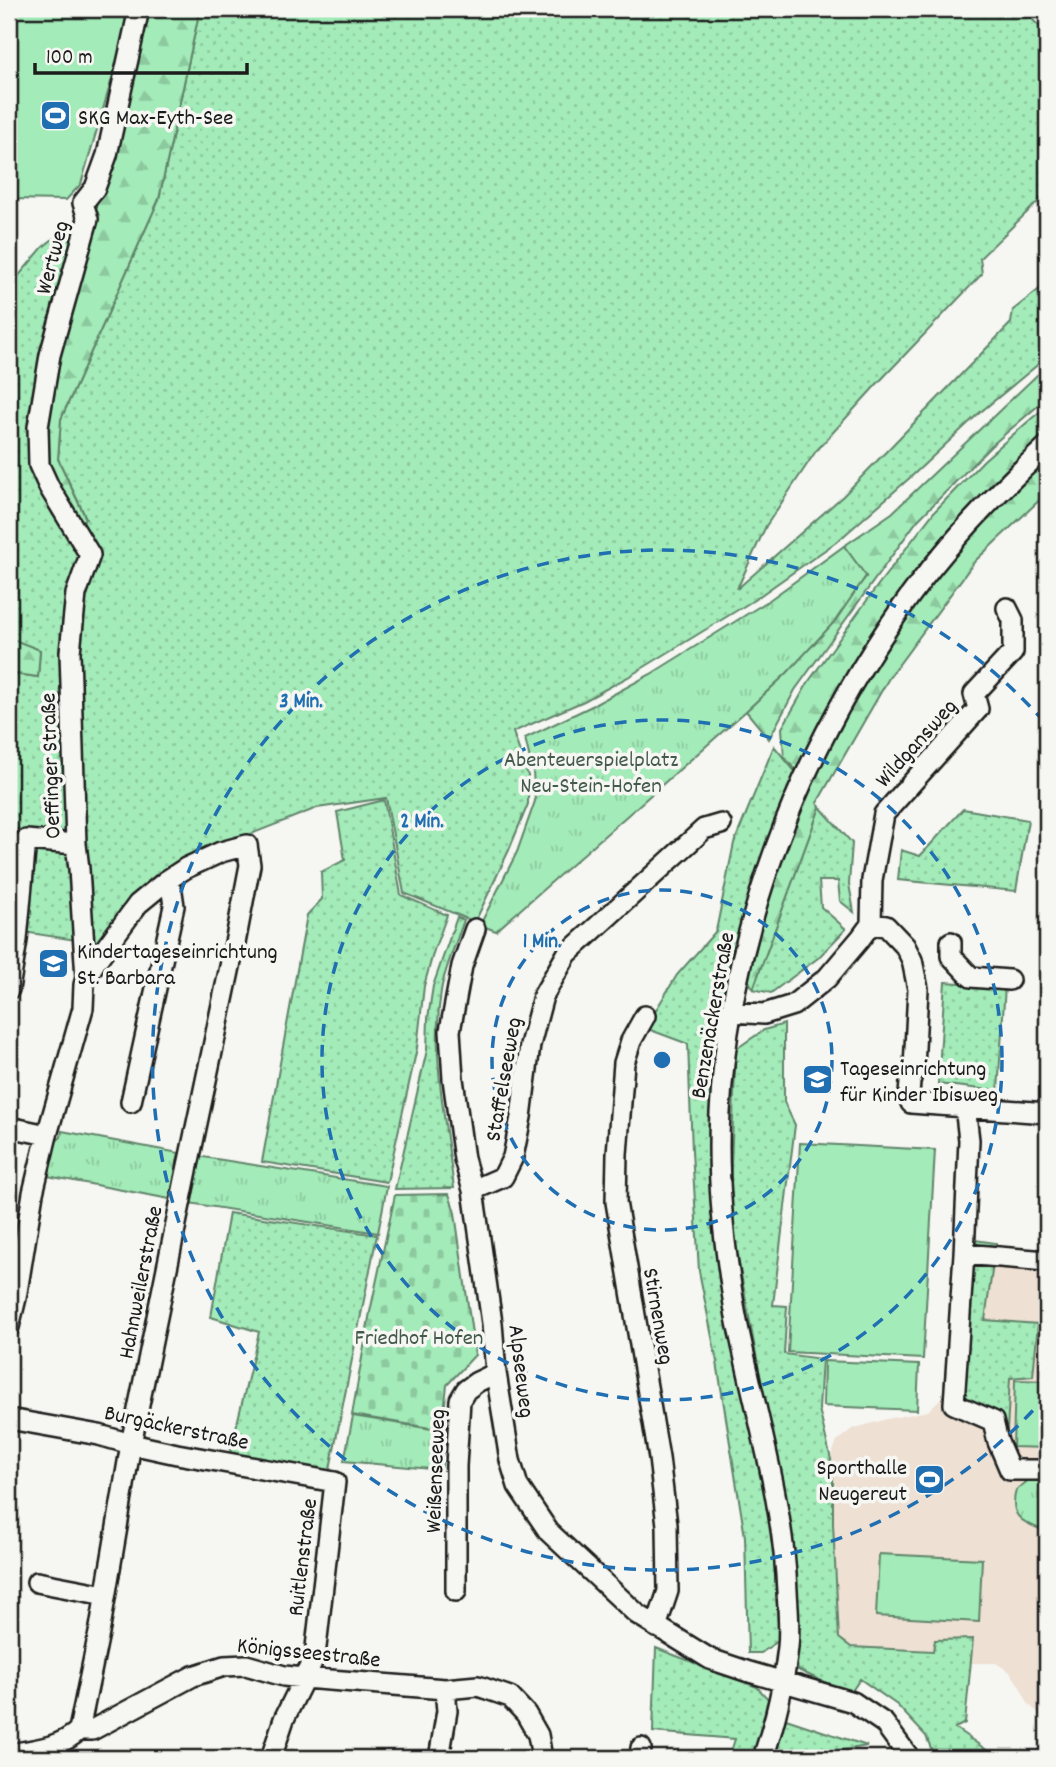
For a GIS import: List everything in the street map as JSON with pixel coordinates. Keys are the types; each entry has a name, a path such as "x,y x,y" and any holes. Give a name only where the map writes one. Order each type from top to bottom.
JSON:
{"street":[{"name":"Wertweg","path":"90,555 49,487 39,465 38,427 50,355 88,219 83,203 95,188 107,155 139,9"},
{"name":"Benzenäckerstraße","path":"763,1758 783,1682 789,1622 781,1523 735,1313 722,1209 719,1118 732,1012 743,957 767,872 801,784 849,691 901,608 937,563 1003,489 1047,446"},
{"name":"Oeffinger Straße","path":"9,1327 33,1193 83,1008 86,978 76,844 70,652 76,594 90,555"},
{"name":"Wildgansweg","path":"871,923 873,880 884,814 968,729 978,709 974,694 1013,652 1013,620 1007,608"},
{"name":"Staffelseeweg","path":"473,1190 503,1177 513,1157 530,1045 542,996 567,954 704,829 720,824"},
{"path":"9,989 17,940 26,840 76,844"},
{"name":"Hahnweilerstraße","path":"79,1730 131,1444 250,865 247,845 221,852 186,868 166,881"},
{"path":"86,978 138,904 166,881 173,892 174,906 131,1102"},
{"path":"732,1012 764,1014 793,1005 827,978 871,923 886,926 905,946 912,960 918,989 914,1068 909,1095 911,1103 1047,1113"},
{"name":"Alpseeweg","path":"475,929 461,966 450,1031 453,1079 464,1159 473,1190 492,1323 496,1373 510,1460 518,1486 549,1532 636,1614 656,1628 710,1659 853,1702 884,1724 909,1758"},
{"path":"951,942 951,956 971,977 1009,980"},
{"name":"Stirnenweg","path":"645,1016 631,1041 624,1063 616,1202 659,1458 667,1525 668,1591 656,1628"},
{"path":"965,1106 969,1140 954,1404 993,1421 1010,1471 1047,1469"},
{"path":"9,1127 47,1135"},
{"path":"964,1254 1047,1261"},
{"name":"Weißenseeweg","path":"456,1591 460,1400 466,1390 496,1373"},
{"name":"Burgäckerstraße","path":"9,1419 335,1482"},
{"name":"Ruitlenstraße","path":"271,1758 284,1719 315,1656 335,1482"},
{"path":"37,1582 105,1595"},
{"name":"Königsseestraße","path":"9,1754 57,1745 79,1730 92,1730 193,1676 224,1666 246,1665 285,1676 304,1678 445,1689 478,1686 510,1697 526,1714 538,1735 542,1758"},
{"path":"439,1758 447,1712 445,1689"}],"shaded area":[{"path":"954,1256 1047,1273 1047,1718 1029,1705 1010,1672 996,1663 877,1658 832,1640 819,1489 837,1441 852,1429 928,1411 944,1395"}],"green space":[{"name":"SKG Max-Eyth-See","path":"9,9 128,9 121,48 81,184 66,200 9,199"},
{"path":"143,9 200,9 159,199 61,419 58,459 86,519 77,523 42,459 42,421 92,219 110,159"},
{"path":"200,9 1025,9 1047,34 1047,193 980,258 982,274 816,451 766,526 737,589 843,496 1011,323 1013,310 1047,283 1047,357 977,415 839,540 754,600 628,677 584,701 513,732 528,776 528,804 475,922 404,893 386,798 317,808 208,851 102,944 23,932 29,831 9,828 9,673 38,677 40,651 9,638 9,287 43,247 78,219 33,394 33,467 86,518 58,459 61,419 159,199"},
{"path":"1038,374 1047,376 1047,398 991,446 917,521 795,690 769,739 746,711 787,673 866,577 844,546 892,513"},
{"path":"1047,406 1047,432 961,520 910,584 835,696 797,772 784,757 782,728 809,681 934,512 984,460"},
{"path":"1047,460 1047,493 975,561 889,678 817,803 820,807 753,989 746,975 774,883 806,795 841,723 904,612 959,546"},
{"name":"Abenteuerspielplatz Neu-Stein-Hofen","path":"844,546 866,576 835,621 787,673 496,931 480,925 517,852 535,801 533,772 525,738 651,674 768,601"},
{"path":"9,638 40,650 38,677 9,673"},
{"path":"774,746 798,775 728,995 715,1217 770,1494 779,1640 761,1653 748,1653 745,1537 717,1362 699,1271 688,1044 645,1028 677,975 716,931 734,843"},
{"path":"384,800 401,895 447,915 424,986 417,1048 387,1182 262,1162 307,915 322,899 321,872 345,860 337,812"},
{"path":"820,807 852,843 849,884 854,912 840,901 838,881 819,881 821,907 846,929 818,958 771,993 753,989"},
{"path":"963,809 1028,820 1016,891 898,880 901,850 920,856"},
{"path":"457,917 464,920 443,983 438,1016 441,1090 454,1188 395,1189 427,1050 433,986"},
{"path":"945,982 1005,986 998,1091 938,1084"},
{"path":"784,1024 784,1102 795,1125 773,1305 787,1306 784,1354 822,1359 819,1409 833,1468 839,1638 851,1647 933,1651 935,1640 973,1639 965,1723 955,1728 998,1758 935,1758 926,1736 897,1705 860,1679 850,1694 798,1670 795,1652 792,1547 729,1210 736,1049 764,1030"},
{"path":"62,1131 179,1153 170,1199 42,1175 47,1149 61,1137"},
{"path":"800,1143 935,1150 923,1359 788,1352"},
{"path":"197,1156 387,1186 378,1233 189,1203"},
{"name":"Friedhof Hofen","path":"449,1194 455,1213 475,1355 447,1385 442,1430 352,1415 395,1195"},
{"path":"229,1213 377,1235 329,1474 229,1457 259,1332 211,1317"},
{"path":"968,1239 996,1243 985,1320 1038,1324 1033,1376 1010,1378 1006,1448 959,1401"},
{"path":"824,1361 919,1365 917,1410 823,1406"},
{"path":"1015,1380 1047,1381 1047,1448 1013,1447"},
{"path":"353,1416 444,1431 442,1470 344,1461"},
{"path":"1030,1479 1047,1481 1047,1527 1043,1530 1028,1524 1015,1512 1016,1490"},
{"path":"879,1554 982,1559 979,1622 876,1616"},
{"path":"656,1648 757,1687 771,1702 758,1758 729,1758 735,1739 653,1732"},
{"path":"786,1719 867,1746 799,1758 771,1758"}],"place":[{"name":"SKG Max-Eyth-See","path":"55,116"},
{"name":"Kindertageseinrichtung St. Barbara","path":"54,963"},
{"name":"Tageseinrichtung für Kinder Ibisweg","path":"817,1080"},
{"name":"Sporthalle Neugereut","path":"930,1479"}]}
